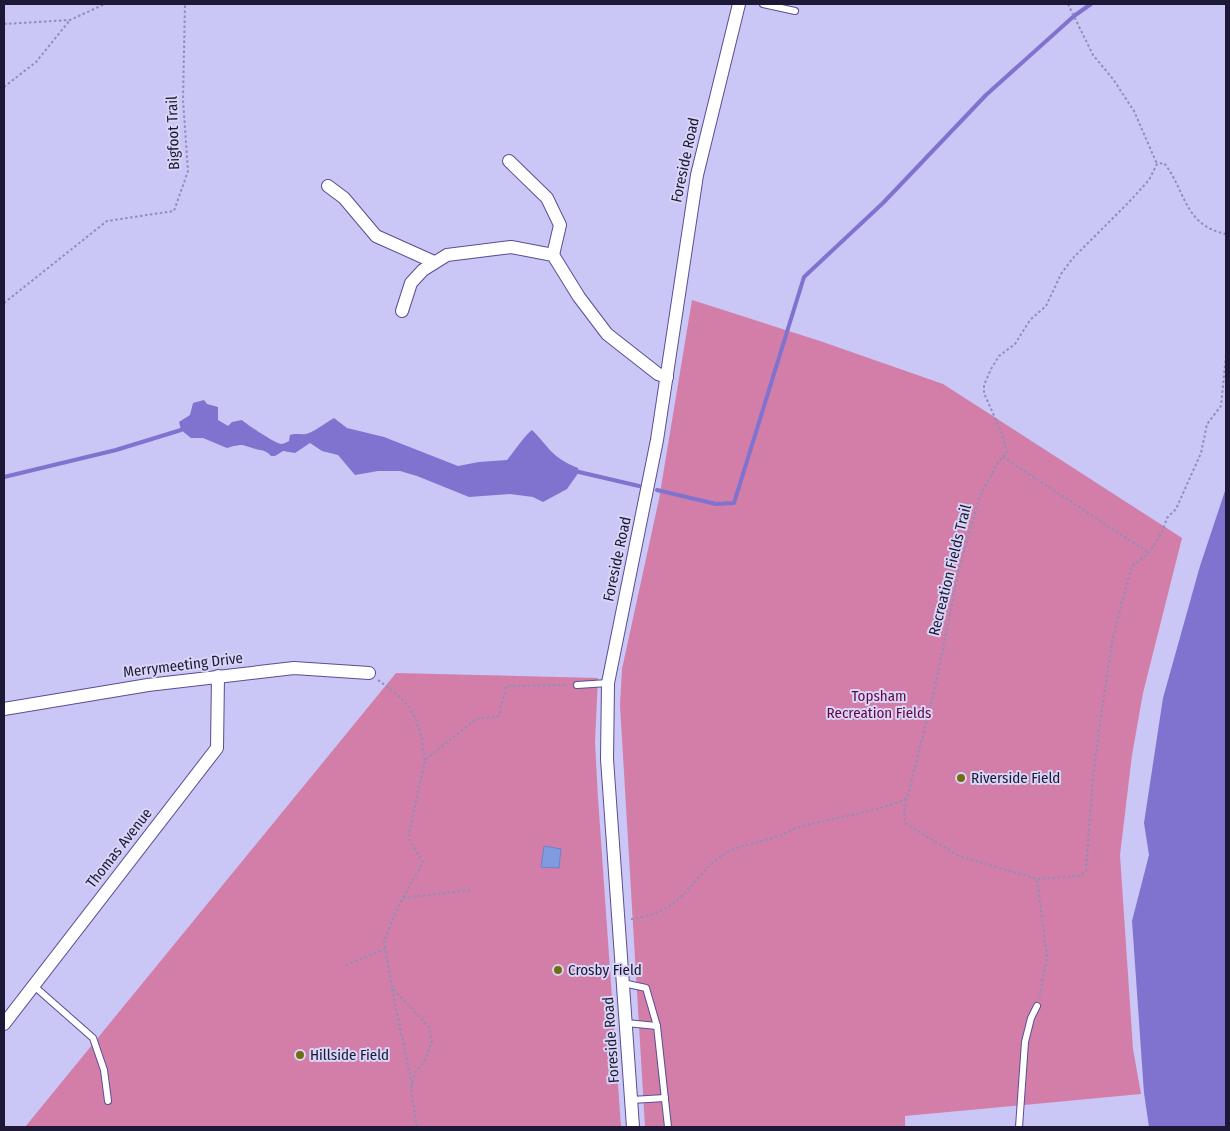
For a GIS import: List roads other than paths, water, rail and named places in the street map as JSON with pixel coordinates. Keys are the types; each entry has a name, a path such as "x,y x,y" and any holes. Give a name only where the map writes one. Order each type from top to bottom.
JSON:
{"street":[{"name":"Foreside Road","path":"633,1127 608,759 608,683 657,440 697,175 739,4"},
{"path":"509,161 547,198 560,224 553,254 579,297 607,334 658,374 667,377"},
{"path":"328,186 344,198 376,236 434,262"},
{"path":"402,311 411,283 423,270 447,255 511,247 553,254"},
{"name":"Merrymeeting Drive","path":"4,709 148,685 294,668 368,673"},
{"name":"Thomas Avenue","path":"4,1024 217,748 218,676"}],"lane":[{"path":"763,4 795,11"},
{"path":"577,685 608,683"},
{"path":"623,983 646,988 657,1026 668,1127"},
{"path":"34,986 94,1038 104,1070 108,1101"},
{"path":"1019,1127 1025,1042 1031,1018 1037,1006"},
{"path":"626,1023 657,1026"},
{"path":"631,1100 666,1098"}],"waterway":[{"path":"657,490 716,504 734,503 804,277 883,203 986,95 1074,16 1091,4"},
{"path":"4,477 116,450 181,430"},
{"path":"579,472 639,486"}],"place":[{"name":"Riverside Field","path":"961,778"},
{"name":"Crosby Field","path":"558,970"},
{"name":"Hillside Field","path":"300,1055"}],"park label":[{"name":"Topsham Recreation Fields","path":"879,704"}]}
